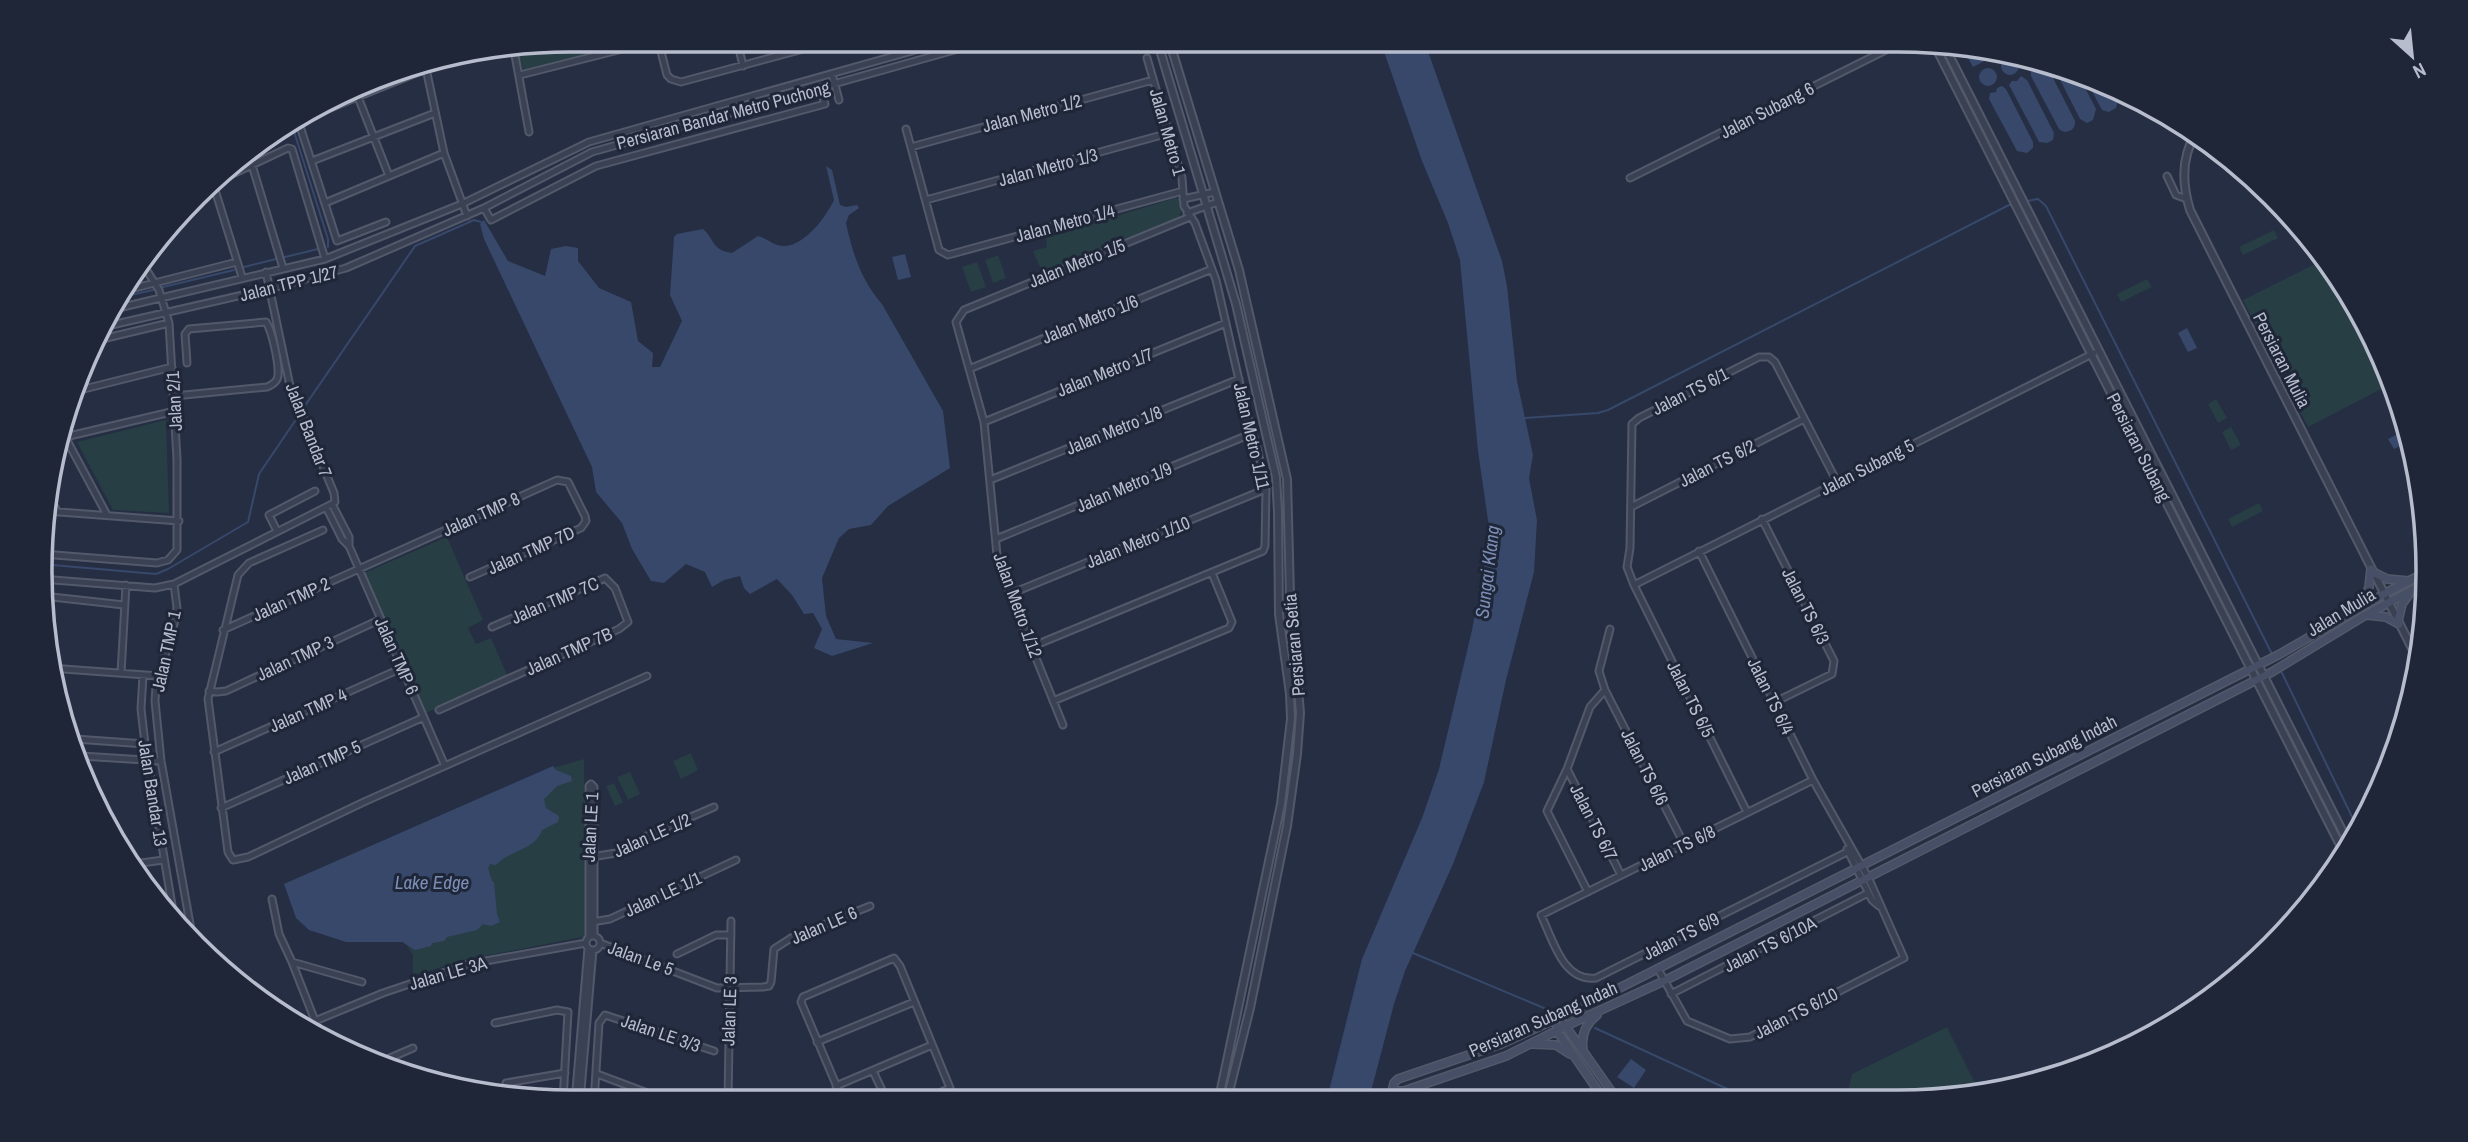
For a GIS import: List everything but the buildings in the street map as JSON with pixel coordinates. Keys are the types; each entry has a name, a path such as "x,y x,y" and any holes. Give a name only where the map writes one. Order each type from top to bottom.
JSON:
{"main road":[{"path":"2360,608 2370,587 2372,570 2387,579 2409,581"},
{"path":"2263,663 2416,578"},
{"path":"2364,616 2386,617 2399,623 2402,604 2415,588"},
{"name":"Jalan Mulia","path":"2264,675 2415,588"},
{"name":"Persiaran Subang Indah","path":"1396,1090 1393,1088 1394,1083 1398,1079 1501,1044 1557,1019 2263,663"},
{"name":"Persiaran Subang Indah","path":"1407,1090 1475,1068 1664,981 2264,675"},
{"path":"1583,1053 1582,1044 1587,1024 1603,1010"},
{"path":"1557,1019 1566,1026 1610,1090"},
{"path":"1557,1019 1557,1031 1597,1090"},
{"path":"1529,1045 1556,1045 1573,1056"}],"street":[{"path":"520,75 611,52"},
{"path":"661,52 671,79 681,82 793,52"},
{"path":"740,52 743,66"},
{"name":"Persiaran Bandar Metro Puchong","path":"462,204 589,142 909,52"},
{"name":"Persiaran Bandar Metro Puchong","path":"467,216 592,152 949,52"},
{"name":"Persiaran Setia","path":"1160,52 1203,207 1236,304 1276,477 1279,614 1290,694 1291,719 1282,804 1220,1090"},
{"name":"Persiaran Setia","path":"1172,52 1239,270 1287,479 1291,634 1300,713 1297,754 1287,826 1250,1008 1230,1090"},
{"name":"Jalan Subang 6","path":"1630,178 1882,52"},
{"name":"Persiaran Subang","path":"1939,55 2251,669 2264,675 2344,834"},
{"path":"515,56 529,132"},
{"name":"Persiaran Subang","path":"1950,56 2263,663 2264,675 2339,842"},
{"name":"Jalan Metro 1","path":"1147,58 1169,133 1187,212"},
{"path":"426,73 444,153 467,216"},
{"path":"832,74 839,100"},
{"name":"Jalan Metro 1/2","path":"911,147 1153,80"},
{"path":"484,208 491,220 596,166 824,104 820,89"},
{"path":"359,99 389,176"},
{"path":"312,161 435,113"},
{"path":"301,129 337,241 386,222"},
{"path":"906,130 926,200"},
{"name":"Jalan Metro 1/3","path":"926,200 1169,133"},
{"name":"Persiaran Mulia","path":"2191,144 2183,178 2187,199 2209,250 2410,645"},
{"path":"244,169 288,148 292,149 325,259"},
{"path":"325,203 444,153"},
{"path":"252,165 283,268"},
{"path":"2167,176 2176,195 2187,199"},
{"name":"Jalan Metro 1/4","path":"926,200 939,250 948,255 1183,191"},
{"path":"1183,199 1214,192"},
{"path":"216,193 242,278"},
{"name":"Jalan Metro 1/5","path":"969,369 956,322 964,310 1187,212 1218,202"},
{"name":"Jalan TPP 1/27","path":"126,306 325,259 462,204"},
{"name":"Jalan Metro 1/11","path":"1031,647 1263,551 1265,546 1266,489 1253,433 1212,269 1195,223 1187,212"},
{"name":"Jalan TPP 1/27","path":"116,324 269,289 346,268 467,216"},
{"path":"137,287 237,262"},
{"name":"Jalan Metro 1/6","path":"969,369 1212,269"},
{"name":"Jalan 2/1","path":"53,555 162,562 173,556 177,550 175,411 169,323 162,297 148,272"},
{"name":"Jalan Bandar 7","path":"266,272 293,394 334,493 335,502 329,505"},
{"path":"174,396 271,386 278,375 270,329 265,322 192,328 185,334 187,363"},
{"path":"108,338 169,323"},
{"name":"Jalan Metro 1/7","path":"984,422 1226,323"},
{"name":"Jalan Subang 5","path":"1634,585 2100,350"},
{"name":"Jalan TS 6/1","path":"1634,585 1627,567 1632,424 1759,357 1769,356 1774,362 1837,482"},
{"path":"86,388 172,367"},
{"path":"969,369 984,422"},
{"name":"Jalan Metro 1/8","path":"990,481 1239,379"},
{"path":"71,433 175,411"},
{"name":"Jalan TS 6/2","path":"1631,507 1804,419"},
{"name":"Jalan Metro 1/12","path":"984,422 998,555 1010,594 1063,724"},
{"name":"Jalan Metro 1/9","path":"996,539 1253,433"},
{"path":"68,443 107,515"},
{"name":"Jalan TMP 8","path":"358,569 561,479 572,485 585,516"},
{"name":"Jalan Metro 1/10","path":"1010,594 1266,489"},
{"path":"277,531 269,515 315,491"},
{"name":"Jalan TMP 1","path":"190,923 161,761 155,701 177,608 174,584 329,505"},
{"name":"Jalan TMP 6","path":"329,505 349,537 348,546 445,766"},
{"path":"57,512 178,521"},
{"name":"Jalan TMP 7D","path":"470,578 577,531 584,525 585,516"},
{"name":"Jalan TS 6/3","path":"1762,519 1834,661 1832,674 1774,702"},
{"path":"323,530 249,563 237,575 209,691 209,711 229,857 237,861 647,676"},
{"name":"Jalan TS 6/4","path":"1699,551 1813,780 1845,840 1853,848 1859,867"},
{"name":"Jalan TMP 2","path":"223,630 358,569"},
{"path":"1053,701 1229,628 1232,622 1212,573"},
{"path":"53,580 155,588 174,584"},
{"name":"Jalan TMP 7C","path":"492,627 599,580 608,580 615,588"},
{"path":"121,673 126,585"},
{"name":"Jalan TS 6/5","path":"1634,585 1747,813"},
{"name":"Jalan TMP 7B","path":"439,710 627,624 627,617 615,588"},
{"path":"54,597 124,605"},
{"name":"Jalan TMP 3","path":"209,691 226,691 381,619"},
{"path":"1588,892 1547,811 1567,769 1590,707 1605,690 1600,671 1610,629"},
{"name":"Jalan TMP 4","path":"215,752 402,668"},
{"path":"62,669 159,676"},
{"name":"Jalan Bandar 13","path":"144,675 141,709 145,744 171,901"},
{"name":"Jalan TS 6/6","path":"1605,690 1684,844"},
{"name":"Jalan TMP 5","path":"221,808 424,717"},
{"path":"81,739 145,744"},
{"path":"88,758 161,761"},
{"name":"Jalan TS 6/7","path":"1567,769 1621,875"},
{"name":"Jalan TS 6/8","path":"1541,915 1813,780"},
{"name":"Jalan LE 1","path":"576,1090 592,922 589,786 591,784 594,787 591,857"},
{"name":"Jalan LE 1/2","path":"591,857 616,853 647,836 714,807"},
{"name":"Jalan TS 6/4","path":"1845,840 1847,852 1865,878"},
{"name":"Jalan TS 6/9","path":"1541,915 1568,969 1580,978 1597,978 1847,852"},
{"path":"143,863 163,860"},
{"name":"Jalan LE 1/1","path":"592,922 610,919 736,860"},
{"name":"Jalan TS 6/10","path":"1865,878 1868,893 1880,906"},
{"name":"Jalan TS 6/10","path":"1658,968 1687,1021 1730,1039 1750,1037 1904,958 1878,898 1865,878"},
{"name":"Jalan TS 6/10A","path":"1671,994 1868,893"},
{"path":"272,900 279,934 315,1021"},
{"name":"Jalan LE 6","path":"730,988 769,986 774,948 791,938 870,906"},
{"name":"Jalan LE 3","path":"728,1090 731,921"},
{"path":"677,954 716,935 731,935"},
{"name":"Jalan Le 5","path":"590,943 600,943 711,986 730,988"},
{"name":"Jalan LE 3A","path":"315,1021 383,993 469,964 590,943"},
{"path":"838,1090 801,1007 803,996 894,958 898,961 950,1089 948,1090"},
{"path":"292,962 362,982"},
{"path":"817,1042 914,1002"},
{"path":"495,1023 565,1010 569,1016 564,1090"},
{"name":"Jalan LE 3/3","path":"595,1090 600,1019 608,1015 714,1051"},
{"path":"567,1041 598,1044"},
{"name":"Jalan LE 1","path":"580,1090 582,1042"},
{"path":"836,1086 932,1045"},
{"path":"392,1057 413,1048"},
{"path":"873,1071 882,1090"},
{"path":"506,1083 565,1073"},
{"path":"597,1074 640,1090"}],"green space":[{"path":"594,52 523,70 520,56"},
{"path":"1179,199 1182,207 1181,214 1176,219 1043,274 1033,251 1047,247 1046,238"},
{"path":"2274,230 2278,238 2243,255 2239,247"},
{"path":"998,255 1006,278 993,283 985,260"},
{"path":"977,262 986,287 971,292 962,267"},
{"path":"2315,264 2346,312 2382,389 2308,427 2243,300"},
{"path":"2147,279 2152,287 2121,302 2117,294"},
{"path":"2216,399 2227,418 2218,423 2208,404"},
{"path":"166,420 169,513 113,510 77,442"},
{"path":"2231,427 2241,445 2231,450 2222,432"},
{"path":"2259,503 2263,511 2232,527 2228,519"},
{"path":"447,537 483,620 468,628 476,644 491,638 508,677 426,713 364,573"},
{"path":"691,753 698,770 681,779 673,761"},
{"name":"Lake Edge","path":"584,759 586,933 582,937 464,960 413,974 413,956 403,938 299,915 284,884 556,767"},
{"path":"630,772 640,794 628,800 617,777"},
{"path":"614,783 623,802 615,806 606,786"},
{"path":"1947,1027 1975,1083 1897,1090 1848,1090 1852,1074"}],"water":[{"name":"Sungai Klang","path":"1384,52 1428,52 1502,261 1517,381 1533,455 1529,478 1537,520 1534,572 1506,680 1484,782 1453,864 1405,971 1371,1090 1329,1090 1362,959 1422,818 1439,769 1472,630 1490,534 1478,451 1460,260"},
{"path":"1968,57 1986,60 1973,67"},
{"path":"2002,63 2019,67 2010,75 2002,70"},
{"path":"1984,68 1992,68 1997,77 1995,84 1984,86 1979,81 1979,73"},
{"path":"2031,70 2052,76 2075,121 2070,131 2059,129 2031,76"},
{"path":"2021,76 2027,80 2054,133 2053,140 2047,143 2039,142 2009,85"},
{"path":"2059,79 2085,88 2096,109 2093,120 2087,123 2080,119"},
{"path":"2002,86 2033,142 2033,148 2027,153 2017,151 1989,99 1990,93 1996,92 1997,88"},
{"path":"2092,91 2117,102 2116,108 2109,112 2102,110"},
{"path":"826,166 832,170 840,205 857,205 859,208 849,215 846,223 863,276 943,411 950,468 888,506 871,525 849,529 839,538 822,578 826,616 836,639 873,643 832,656 814,648 822,629 813,613 804,614 792,595 777,579 750,594 744,588 740,576 724,580 712,587 705,572 686,564 664,583 651,581 632,549 622,523 596,492 592,467 484,239 480,224 484,220 508,261 545,276 551,249 566,246 578,248 578,261 599,288 631,302 638,341 653,353 652,367 660,367 682,321 670,295 674,237 703,229 717,247 732,253 758,236 785,246 800,241 814,229 834,200"},
{"path":"905,254 911,277 898,280 892,257"},
{"path":"2187,328 2197,348 2188,352 2178,333"},
{"path":"2397,434 2400,446 2394,449 2388,439"},
{"name":"Lake Edge","path":"553,766 571,776 572,781 557,786 544,799 546,808 559,816 558,822 542,830 539,837 528,846 496,865 490,864 488,868 494,882 500,922 491,926 483,924 477,930 447,937 444,941 415,950 402,942 346,942 309,930 296,918 284,884"},
{"path":"1631,1059 1646,1070 1634,1088 1617,1077"}],"waterway":[{"path":"294,133 328,239 328,247"},
{"path":"2027,201 2038,199 2046,206 2273,656"},
{"path":"1525,418 1608,410 2011,204"},
{"path":"302,410 415,246 474,220 481,222"},
{"path":"285,257 318,249"},
{"path":"244,267 276,259"},
{"path":"163,287 234,270"},
{"path":"133,294 153,290"},
{"path":"52,565 156,574 248,522 259,474 299,415"},
{"path":"2281,671 2353,818"},
{"path":"1413,953 1551,1011"},
{"path":"1595,1028 1730,1090"}]}
